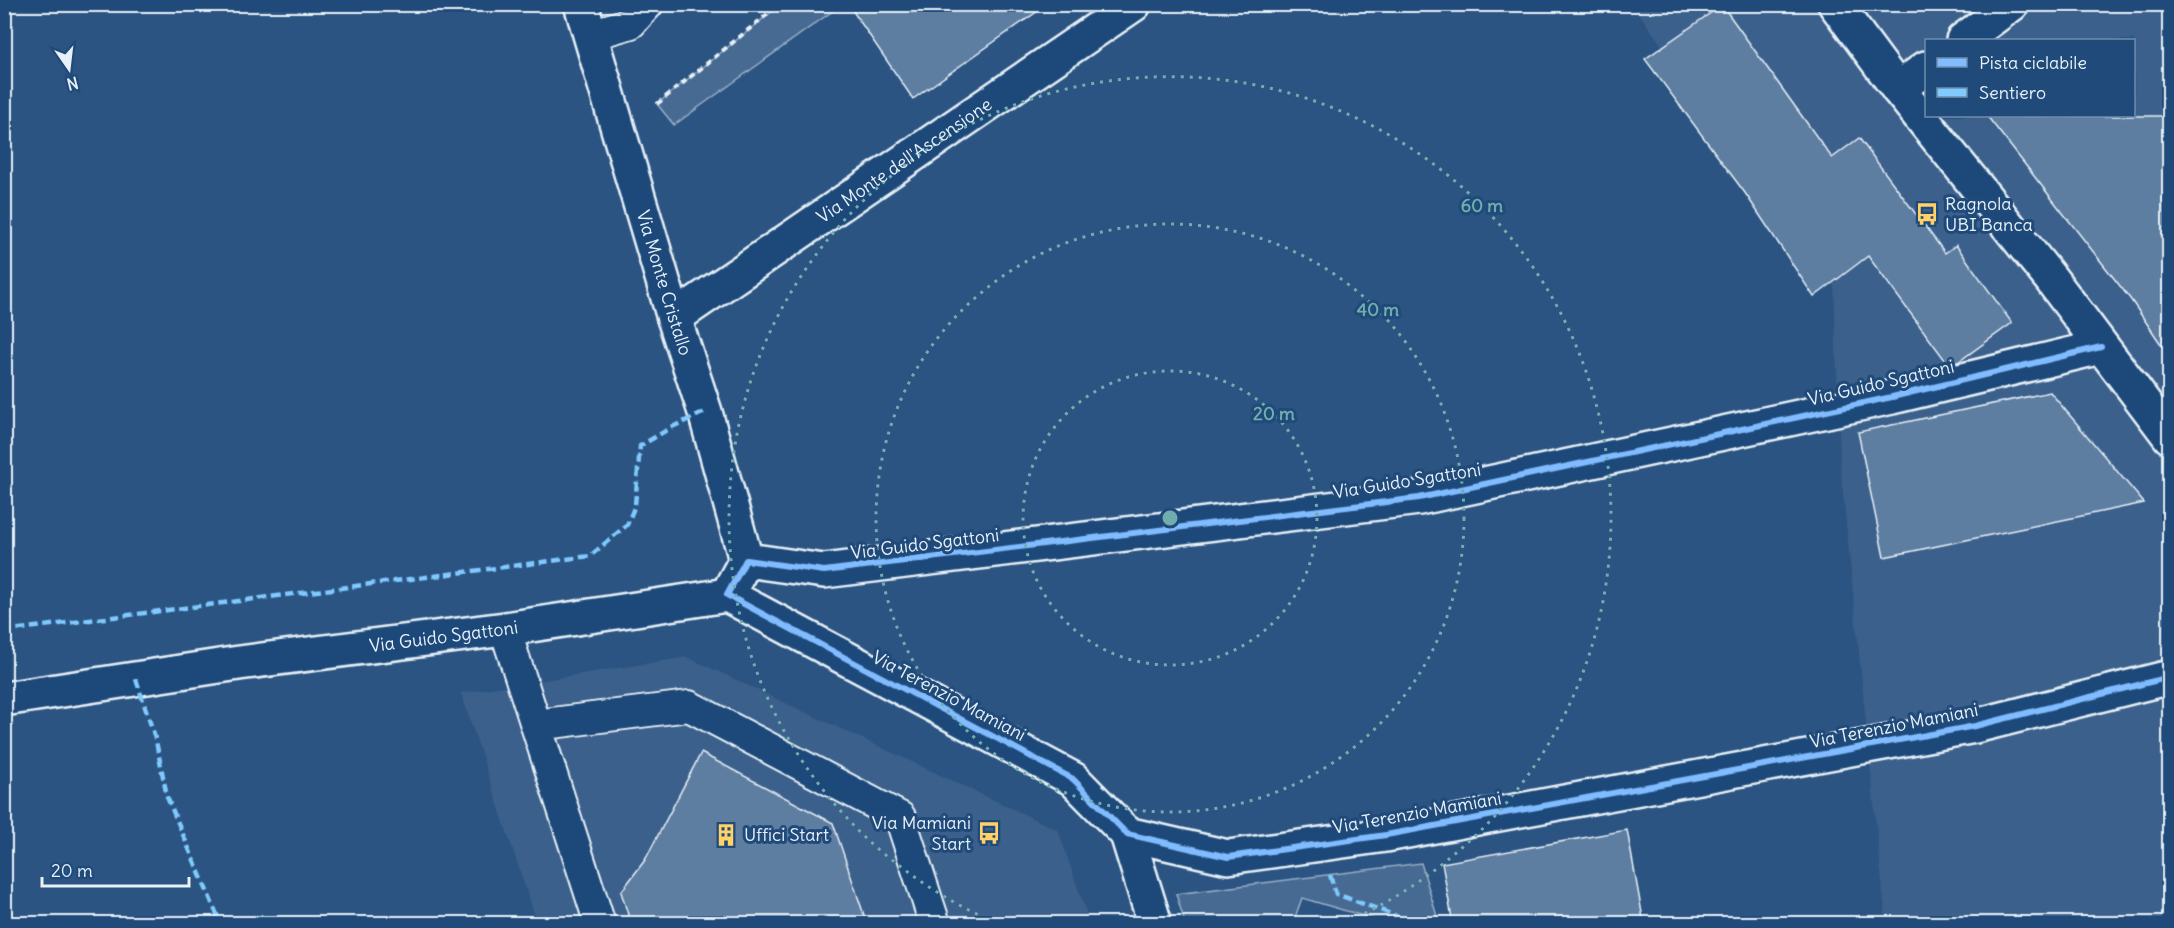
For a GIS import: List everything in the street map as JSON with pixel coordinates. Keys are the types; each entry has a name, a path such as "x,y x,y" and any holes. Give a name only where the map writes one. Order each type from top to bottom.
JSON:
{"street":[{"name":"Via Monte dell'Ascensione","path":"674,318 1134,4"},
{"path":"1835,4 1898,89 2051,279 2169,437"},
{"path":"1964,39 2012,4"},
{"name":"Via Monte Cristallo","path":"586,20 674,318 705,412 746,560"},
{"path":"1898,89 1925,69"},
{"name":"Via Guido Sgattoni","path":"746,560 824,571 1419,498 1892,397 2101,347"},
{"path":"727,595 746,560"},
{"name":"Via Guido Sgattoni","path":"4,699 240,663 505,629 727,595"},
{"name":"Via Terenzio Mamiani","path":"727,595 1073,779 1126,834 1228,857 1386,835 1975,726 2169,677"},
{"path":"1126,834 1155,924"}],"lane":[{"path":"586,20 631,23 648,4"},
{"path":"505,629 600,924"},
{"path":"536,725 689,706 900,817 935,924"}],"path":[{"path":"657,104 780,4"}],"shaded area":[{"path":"780,5 841,5 674,125 657,104"},
{"path":"1633,5 2169,5 2169,923 1886,923 1840,463 1834,286"},
{"path":"687,657 1058,830 1090,923 537,923 461,693"},
{"path":"1421,863 1439,923 1387,923 1302,898 1293,923 1185,923 1176,894"}],"building":[{"path":"848,4 1048,4 913,99"},
{"path":"1722,5 1832,158 1859,138 1945,253 1956,245 2012,323 1958,362 1948,364 1868,256 1814,297 1745,193 1645,59"},
{"path":"2169,116 2169,356 2131,300 1988,117"},
{"path":"2050,392 2144,503 1884,557 1858,432"},
{"path":"701,753 833,823 867,924 631,924 621,892 645,860"},
{"path":"1627,830 1644,924 1453,924 1442,863"}],"marked path":[{"path":"4,631 590,556 627,525 635,505 640,446 672,427 705,412"},
{"path":"136,679 156,741 167,797 221,924"},
{"path":"1330,875 1336,894 1394,915 1410,924"}],"cycle path":[{"path":"2101,347 1892,397 1419,498 824,571 746,560 727,595 1073,779 1127,834 1228,857 1386,835 1975,726 2170,677"}],"place":[{"name":"Ragnola UBI Banca","path":"1927,214"},
{"name":"Via Mamiani Start","path":"989,833"},
{"name":"Uffici Start","path":"726,835"}]}
